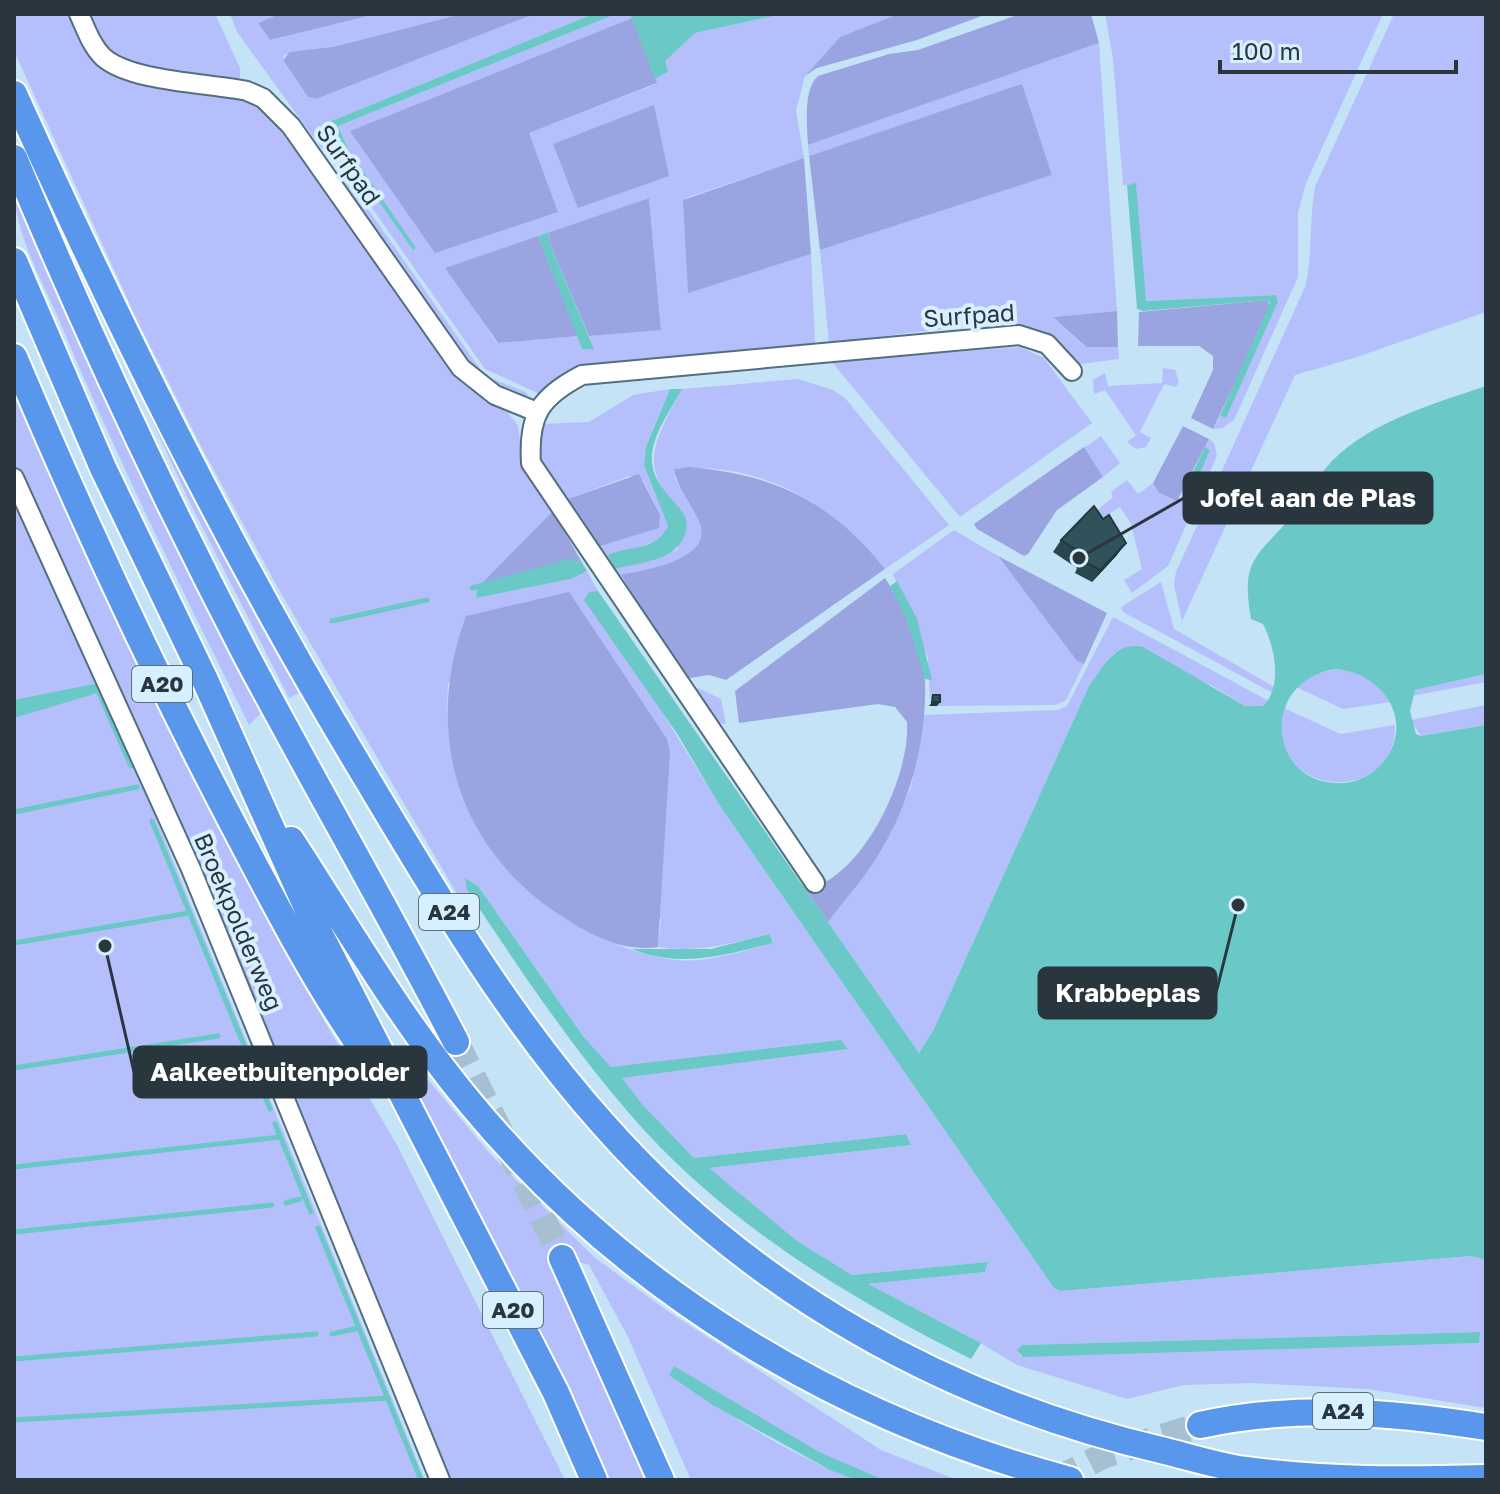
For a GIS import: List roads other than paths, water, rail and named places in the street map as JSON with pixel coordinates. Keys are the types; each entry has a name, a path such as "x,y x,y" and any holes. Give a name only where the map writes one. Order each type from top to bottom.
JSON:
{"highway":[{"name":"A24","path":"14,94 83,247 216,517 371,787 533,1036 604,1125 680,1202 768,1273 845,1325 934,1373 1040,1416 1124,1442 1242,1469 1350,1480 1486,1478"},
{"path":"14,158 87,325 179,520 274,707 456,1042"},
{"name":"A20","path":"14,261 103,468 244,766 312,919 556,1393 594,1480"},
{"name":"A20","path":"14,357 127,614 210,781 329,1001 427,1143"},
{"path":"244,766 388,994 427,1048 514,1153 592,1228 731,1334 792,1370 909,1428 1070,1480"},
{"name":"A20","path":"562,1258 661,1480"},
{"name":"A24","path":"1200,1425 1257,1415 1326,1410 1421,1417 1486,1427"}],"street":[{"name":"Surfpad","path":"79,14 96,49 111,63 133,72 247,91 263,98 291,126 461,368 495,395 537,412 543,401 561,386 582,375 1019,335 1047,344 1072,371"},
{"path":"537,412 529,438 531,463 815,883"},
{"name":"Broekpolderweg","path":"14,478 191,869 440,1480"}],"waterway":[{"path":"472,588 573,561"},
{"path":"332,621 427,600"},
{"path":"99,693 131,766"},
{"path":"14,812 137,787"},
{"path":"152,821 270,1109"},
{"path":"14,943 189,913"},
{"path":"14,1068 218,1036"},
{"path":"275,1124 311,1212"},
{"path":"14,1167 280,1137"},
{"path":"286,1203 300,1199"},
{"path":"14,1232 272,1205"},
{"path":"318,1228 421,1480"},
{"path":"332,1334 359,1328"},
{"path":"14,1359 316,1334"},
{"path":"14,1420 388,1398"}],"tunnel":[{"path":"456,1042 562,1258"},
{"path":"1055,1480 1105,1455 1200,1425"}],"place":[{"name":"Jofel aan de Plas","path":"1079,558"},
{"name":"Krabbeplas","path":"1238,905"},
{"name":"Aalkeetbuitenpolder","path":"105,946"}]}
